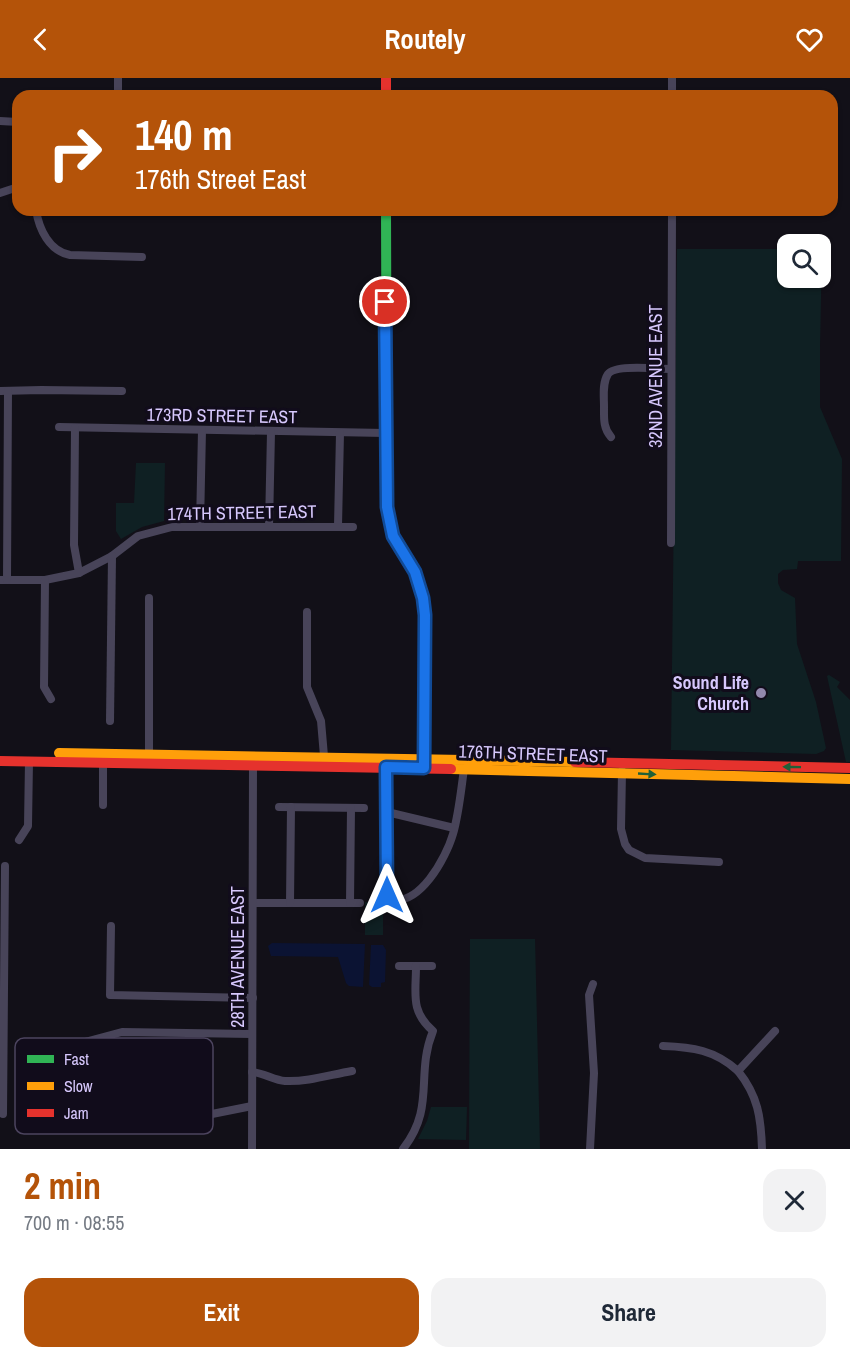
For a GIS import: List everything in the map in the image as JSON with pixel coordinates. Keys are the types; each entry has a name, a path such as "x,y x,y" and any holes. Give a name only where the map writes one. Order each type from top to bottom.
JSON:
{"main road":[{"path":"386,216 386,500 389,524 400,549 415,572 423,598 425,615 424,763"},
{"name":"176TH STREET EAST","path":"0,753 324,756 424,763 622,768 850,780"},
{"path":"24,761 21,757 63,758 68,753"},
{"path":"253,765 256,760 288,760 294,756"},
{"name":"176TH STREET EAST","path":"0,760 386,767 424,763 464,769 850,768"}],"street":[{"path":"38,216 43,233 59,252 70,255 141,257"},
{"name":"32ND AVENUE EAST","path":"671,543 672,216"},
{"path":"611,437 606,431 604,422 604,385 607,375 621,369 671,369"},
{"path":"3,580 4,391 122,391"},
{"name":"173RD STREET EAST","path":"59,427 385,433"},
{"path":"75,428 74,545 79,573"},
{"path":"200,526 202,430"},
{"path":"269,526 271,432"},
{"path":"338,526 340,433"},
{"name":"174TH STREET EAST","path":"3,580 45,580 79,573 112,556 138,536 172,527 353,527"},
{"path":"110,721 112,556"},
{"path":"45,580 44,687 51,699"},
{"path":"149,754 150,598"},
{"path":"307,612 307,687 321,722 324,756"},
{"path":"19,840 28,825 24,761"},
{"path":"103,763 103,805"},
{"name":"28TH AVENUE EAST","path":"252,1149 253,765"},
{"path":"386,767 387,895 389,899 402,900 424,886 444,853 454,828 464,769"},
{"path":"622,768 622,834 625,844 632,852 645,858 719,861"},
{"path":"279,807 363,808"},
{"path":"290,903 291,807"},
{"path":"350,903 351,808"},
{"path":"387,812 454,828"},
{"path":"3,1114 2,889 5,866"},
{"path":"254,903 360,903"},
{"path":"111,926 110,996 253,998"},
{"path":"399,966 432,966"},
{"path":"403,1149 421,1118 427,1050 433,1031 420,1018 417,1009 416,966"},
{"path":"590,1149 594,1073 589,995 593,984"},
{"path":"738,1071 775,1031"},
{"path":"100,1038 122,1032 252,1034"},
{"path":"663,1046 689,1047 713,1053 738,1071 757,1104 762,1149"},
{"path":"252,1072 282,1081 307,1081 352,1071"},
{"path":"213,1114 252,1106"}],"shaded area":[{"path":"677,249 777,249 777,288 821,288 820,407 842,459 841,561 798,561 797,569 783,570 778,574 781,590 795,598 797,644 816,702 826,748 816,754 671,750"},
{"path":"136,463 165,463 164,521 142,527 121,539 116,531 116,503 134,503"},
{"path":"827,676 840,682 837,687 850,700 850,762 846,762"},
{"path":"365,902 383,902 383,935 365,935"},
{"path":"470,939 535,939 540,1149 469,1149"},
{"path":"431,1107 467,1107 466,1140 418,1139"}],"water":[{"path":"272,943 365,944 363,987 349,986 346,983 338,957 271,956 268,946"},
{"path":"371,945 383,945 386,950 385,982 381,983 381,987 369,985"}],"traffic: fast":[{"path":"386,216 387,507 393,536 415,572 422,589 425,620"}],"traffic: slow":[{"path":"59,753 575,762"},
{"path":"451,769 850,779"}],"traffic: jam":[{"path":"386,78 386,90"},
{"path":"424,765 425,620"},
{"path":"0,761 451,769"},
{"path":"575,762 850,768"}],"place":[{"name":"Sound Life Church","path":"761,693"}],"route":[{"path":"385,302 385,433 389,524 400,549 415,572 422,590 425,615 424,768 386,767 387,895"}]}
